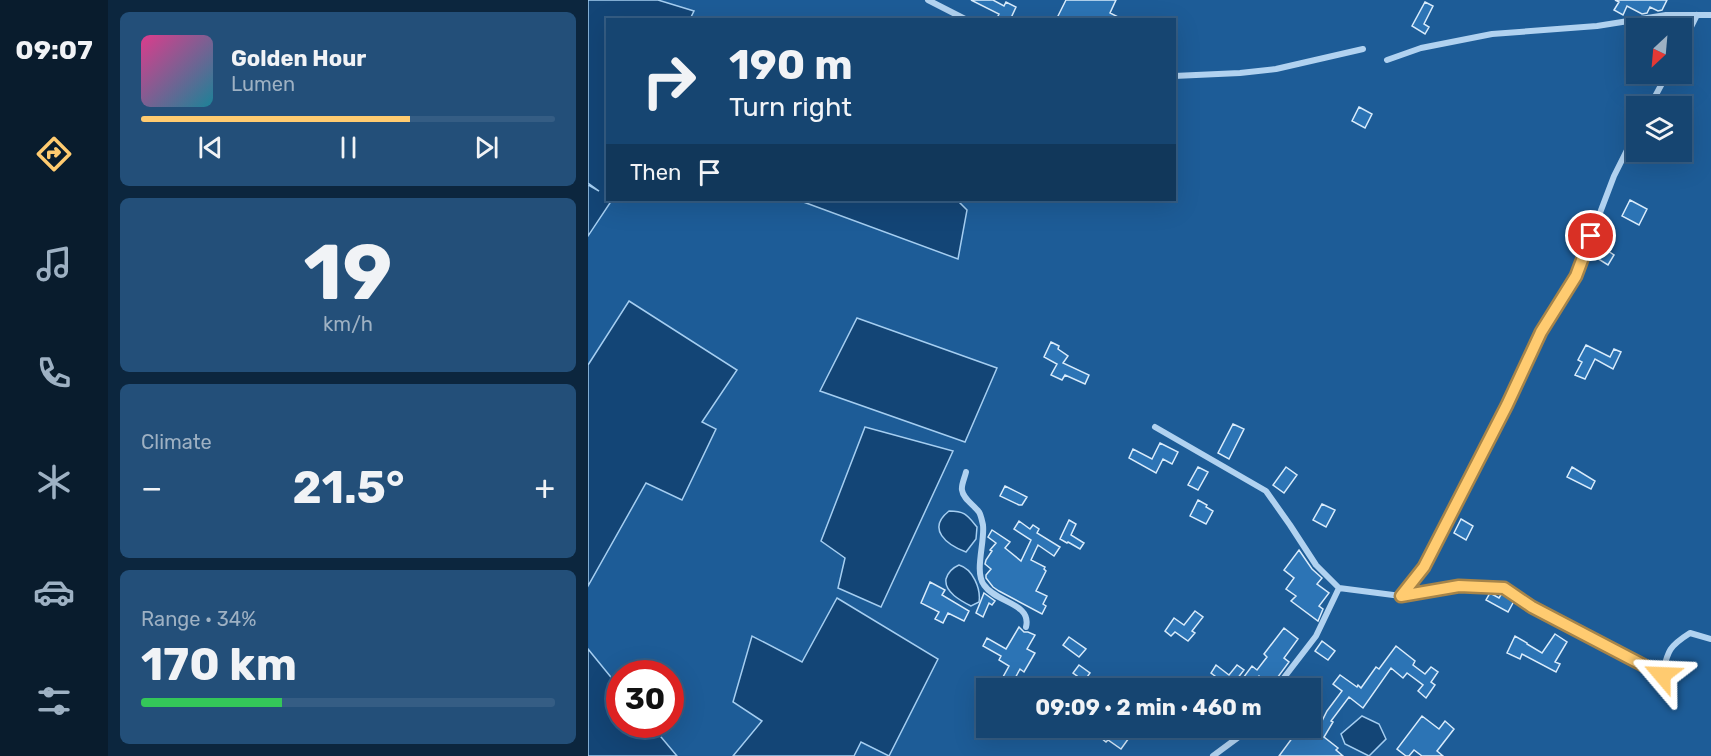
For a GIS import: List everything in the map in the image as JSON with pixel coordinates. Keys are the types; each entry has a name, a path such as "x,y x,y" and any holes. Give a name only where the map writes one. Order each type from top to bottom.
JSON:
{"street":[{"path":"928,0 964,18"},
{"path":"1387,60 1421,48 1492,34 1597,26 1666,15 1711,15"},
{"path":"1692,25 1697,15"},
{"path":"1176,76 1276,69 1363,49"},
{"path":"1401,596 1424,567 1507,405 1541,332 1576,276 1614,176 1626,152"},
{"path":"1155,427 1266,491 1316,565 1339,588 1401,596 1459,586 1504,588 1532,607 1662,675 1667,655 1675,643 1690,633 1711,639"},
{"path":"966,472 962,489 964,495 980,513 983,527 981,581 990,593 1025,612 1028,619 1026,627"},
{"path":"1284,678 1316,636 1339,588"},
{"path":"1213,756 1237,738"}],"water":[{"path":"588,0 658,0 694,11 690,18 606,18 606,201 611,201 588,236 588,185 599,191 588,183"},
{"path":"801,201 958,201 967,210 958,259"},
{"path":"629,301 737,370 702,422 716,429 682,500 646,483 588,586 588,365"},
{"path":"857,318 997,368 965,442 820,391"},
{"path":"865,427 953,451 881,607 838,588 845,558 821,541"},
{"path":"949,511 965,515 977,527 976,539 966,552 946,541 939,530 942,518"},
{"path":"959,565 972,575 977,586 979,602 971,606 954,596 946,584 949,572"},
{"path":"837,598 938,659 889,756 861,742 854,756 733,756 762,721 733,702 752,636 802,662"},
{"path":"588,649 606,671 606,738 662,738 677,756 588,756"},
{"path":"1362,716 1379,724 1386,739 1369,756 1345,744 1341,734"}],"building":[{"path":"971,0 993,0 1004,6 1006,2 1016,7 1011,18 997,18 999,14"},
{"path":"1066,0 1116,0 1110,13 1120,18 1057,18"},
{"path":"1615,0 1667,0 1662,10 1658,11 1650,7 1647,13 1642,14 1627,6 1623,15 1614,10 1619,2"},
{"path":"1425,2 1433,6 1424,24 1429,27 1425,34 1412,26"},
{"path":"1359,107 1372,114 1365,128 1352,121"},
{"path":"1630,200 1647,209 1639,225 1622,216"},
{"path":"1599,245 1614,255 1608,265 1592,255"},
{"path":"1051,342 1059,346 1058,349 1068,356 1063,363 1089,375 1085,384 1065,375 1062,380 1051,375 1057,364 1044,357"},
{"path":"1586,345 1610,357 1614,349 1621,352 1613,369 1595,359 1585,379 1575,375 1582,362 1578,360"},
{"path":"1233,424 1244,429 1229,459 1218,453"},
{"path":"1160,443 1178,452 1172,464 1163,459 1156,473 1129,458 1133,449 1152,459"},
{"path":"1198,467 1208,472 1198,490 1188,485"},
{"path":"1286,467 1297,475 1284,493 1273,485"},
{"path":"1572,467 1595,481 1591,489 1567,477"},
{"path":"1005,486 1027,497 1022,505 1000,496"},
{"path":"1198,500 1213,511 1206,524 1190,516"},
{"path":"1322,504 1335,510 1326,527 1313,520"},
{"path":"1461,519 1473,526 1466,540 1454,533"},
{"path":"1069,520 1076,524 1071,535 1084,543 1080,549 1060,539"},
{"path":"1019,521 1030,529 1033,525 1039,529 1037,533 1060,547 1054,556 1038,545 1031,560 1045,567 1046,571 1036,591 1047,596 1042,614 999,591 986,578 991,569 985,564 986,560 996,543 988,537 992,530 1010,542 1005,548 1021,561 1031,540 1014,529"},
{"path":"1299,550 1312,569 1322,578 1317,584 1329,593 1319,606 1323,609 1318,621 1291,601 1296,596 1286,589 1294,578 1284,570"},
{"path":"930,582 945,590 942,595 969,611 964,621 948,613 943,623 935,619 939,612 921,603"},
{"path":"984,593 995,601 992,605 989,603 983,617 976,613"},
{"path":"1490,593 1499,598 1502,593 1514,601 1508,612 1486,600"},
{"path":"1195,611 1203,617 1192,631 1195,633 1188,641 1175,632 1171,636 1165,631 1174,618 1184,625"},
{"path":"1019,627 1024,632 1035,635 1027,649 1035,653 1024,672 1020,669 1015,678 1003,677 1009,666 999,660 1001,656 983,646 987,638 1006,649"},
{"path":"1284,628 1298,639 1284,658 1289,662 1277,678 1259,676 1243,678 1252,666 1257,670 1267,657 1264,654"},
{"path":"1555,634 1567,642 1555,662 1560,664 1556,672 1522,654 1520,659 1507,653 1515,636 1542,653"},
{"path":"1069,637 1086,649 1079,657 1063,645"},
{"path":"1322,641 1335,651 1328,660 1315,651"},
{"path":"1396,646 1415,661 1413,665 1425,674 1431,667 1438,672 1431,682 1435,685 1426,698 1418,691 1423,685 1407,673 1403,678 1391,668 1363,708 1349,697 1331,721 1333,722 1324,737 1338,748 1336,750 1343,756 1279,756 1292,738 1321,738 1321,723 1342,691 1333,684 1340,675 1361,688 1376,667 1379,669"},
{"path":"1079,665 1090,673 1086,678 1075,678 1077,676 1073,673"},
{"path":"1216,665 1229,675 1237,665 1244,670 1238,678 1218,678 1211,673"},
{"path":"1422,716 1439,729 1445,721 1454,729 1437,751 1443,756 1422,756 1414,750 1406,756 1397,749"},
{"path":"1101,738 1129,738 1121,749 1108,740 1106,742"}],"route":[{"path":"1591,236 1576,276 1541,332 1507,405 1424,567 1401,596 1459,586 1504,588 1532,607 1662,675"}]}
